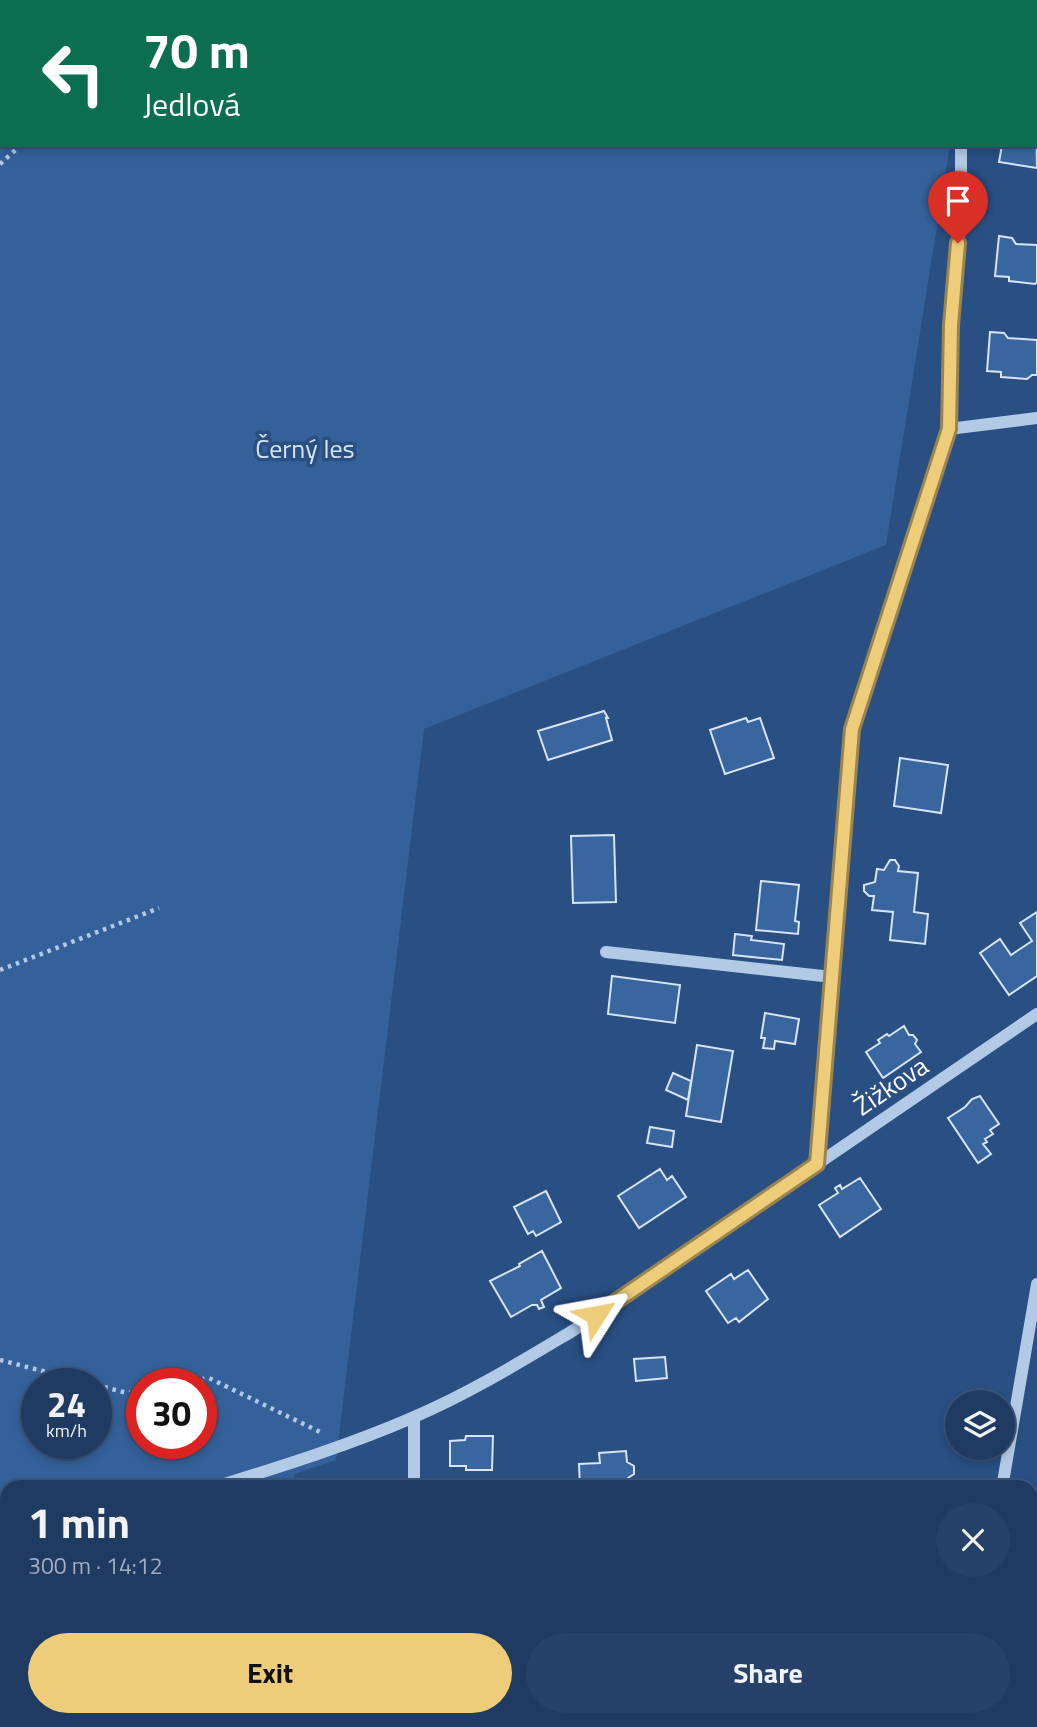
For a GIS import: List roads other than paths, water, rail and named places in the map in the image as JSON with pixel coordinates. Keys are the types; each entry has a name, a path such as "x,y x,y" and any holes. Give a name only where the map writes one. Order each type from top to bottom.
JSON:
{"street":[{"path":"817,1164 852,729 949,429 951,325 961,216 961,147"},
{"path":"949,429 1037,418"},
{"path":"607,952 832,977"},
{"name":"Žižkova","path":"238,1480 414,1417 510,1369 574,1330 1037,1014"},
{"path":"1003,1480 1037,1284"},
{"path":"414,1417 414,1480"}],"park label":[{"name":"Černý les","path":"305,449"}]}
